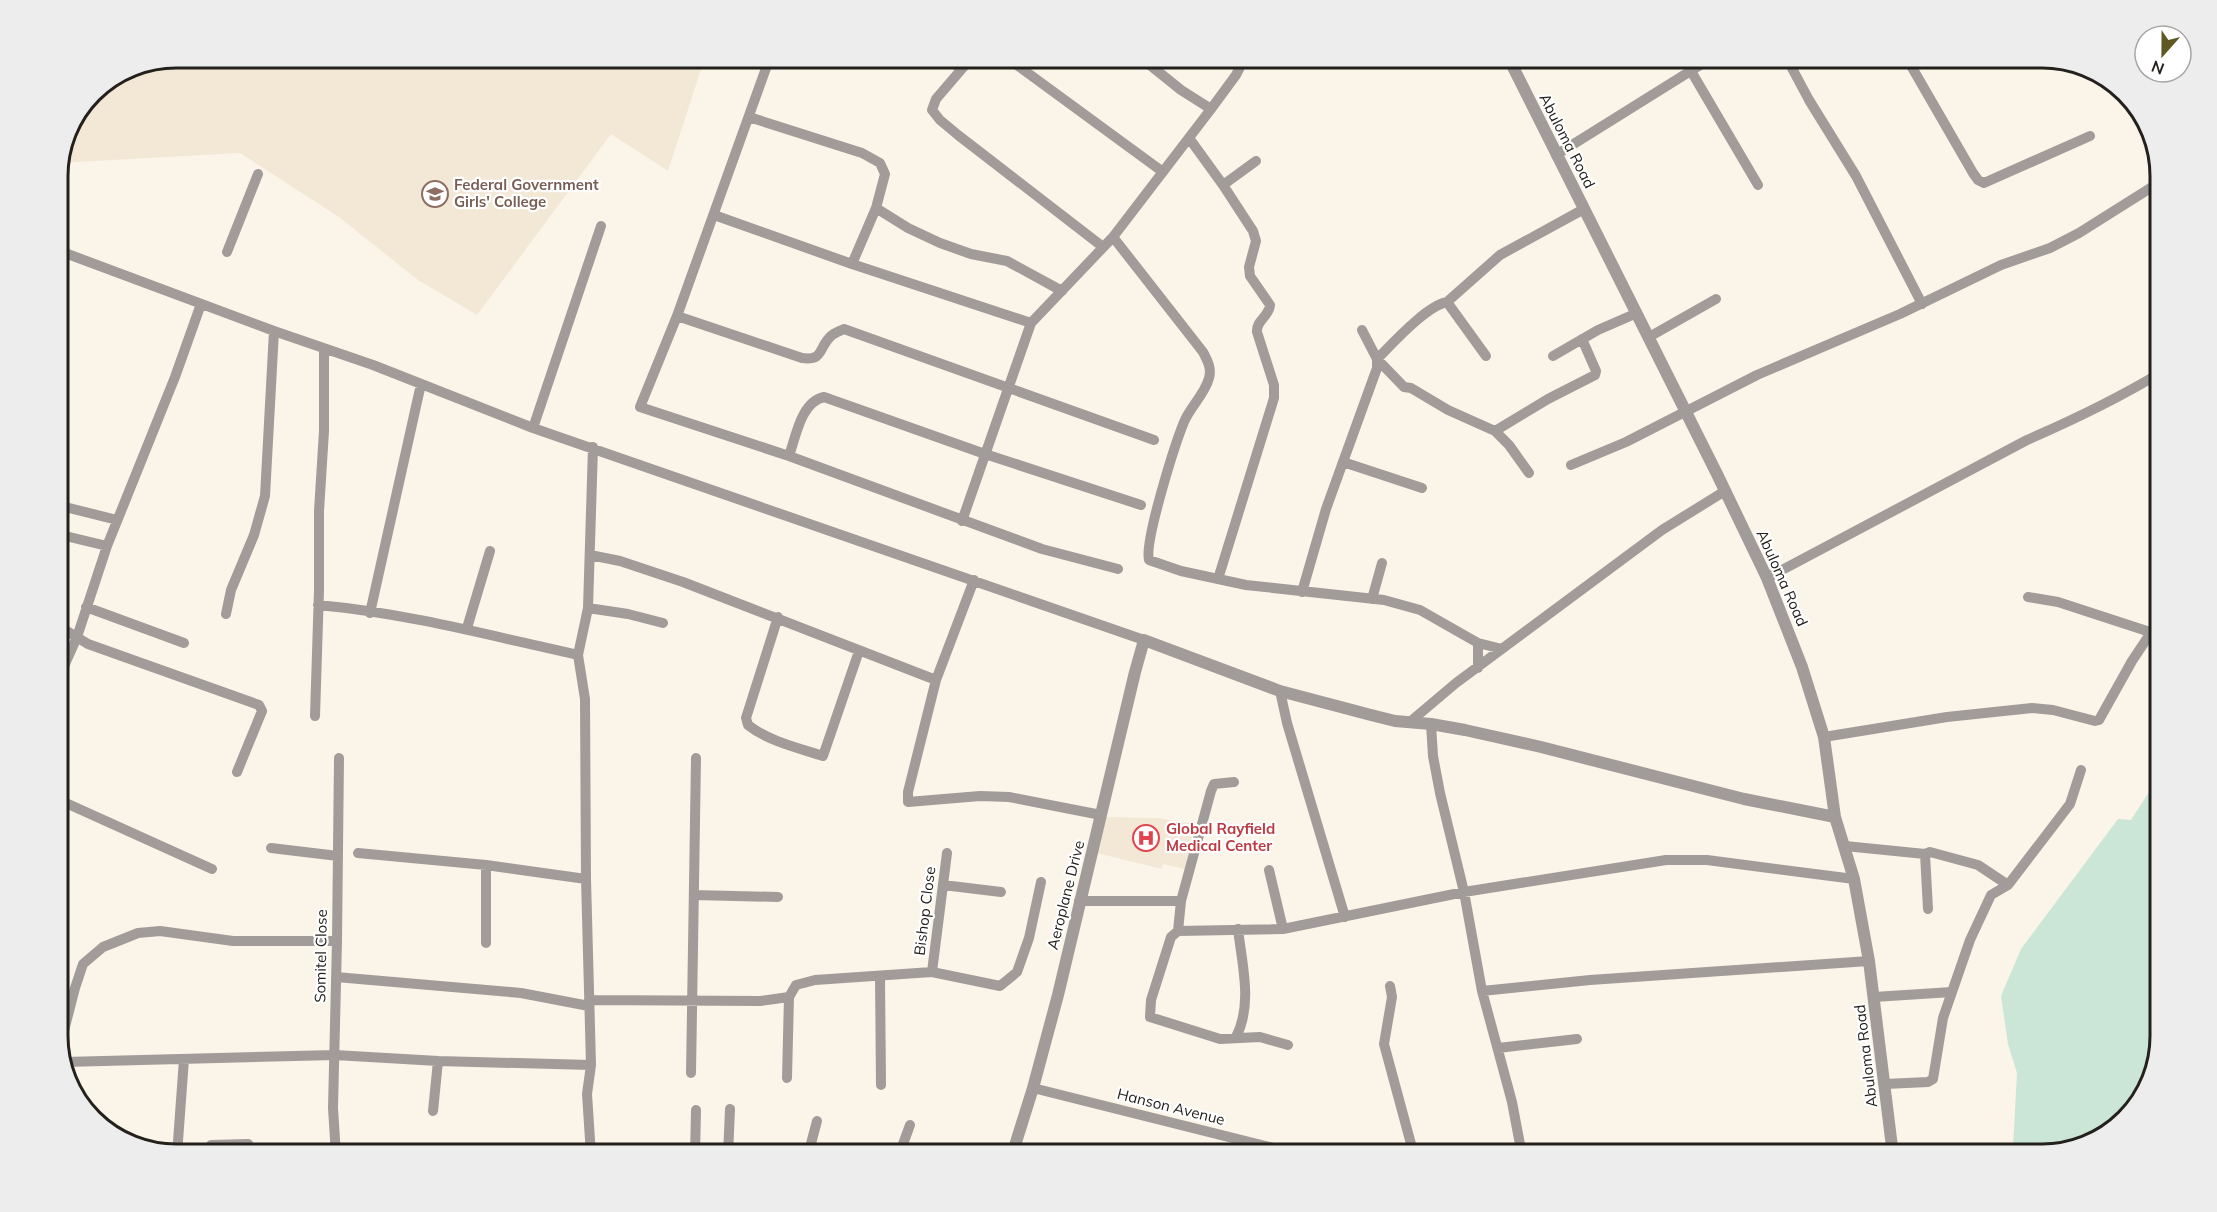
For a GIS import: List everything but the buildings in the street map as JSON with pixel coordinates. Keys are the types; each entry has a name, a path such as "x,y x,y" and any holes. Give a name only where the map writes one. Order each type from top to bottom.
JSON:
{"street":[{"path":"766,68 677,316 640,407 789,456 1042,549 1118,569"},
{"path":"1021,68 1163,172"},
{"path":"1154,68 1181,90 1211,109"},
{"path":"962,521 1031,323 1113,237 1240,68"},
{"name":"Abuloma Road","path":"1513,68 1687,412 1767,578 1799,658 1824,737 1835,817 1854,879 1869,961 1892,1144"},
{"path":"1556,155 1694,68"},
{"path":"1792,68 1856,176 1922,303"},
{"path":"1913,68 1973,173 1978,180 1984,183 2090,136"},
{"path":"961,69 936,99 932,110 940,120 1103,247"},
{"path":"1691,70 1758,185"},
{"path":"749,117 862,153 880,163 885,174 876,208 852,264"},
{"path":"1189,138 1253,231 1256,241 1249,267 1250,276 1270,305 1266,315 1259,321 1257,332 1275,385 1274,398 1218,579"},
{"path":"1223,185 1256,161"},
{"path":"227,252 258,174"},
{"path":"1571,465 1626,442 1756,375 1922,303 2001,265 2050,248 2079,233 2149,189"},
{"path":"876,208 908,228 940,243 970,254 1007,261 1062,291"},
{"path":"1302,592 1326,509 1377,368 1377,359 1411,326 1441,303 1448,302 1500,255 1584,209"},
{"path":"714,214 852,264 1031,323"},
{"path":"533,428 601,226"},
{"path":"1113,237 1203,352 1210,366 1210,377 1185,420 1170,466 1151,535 1149,560 1163,566 1246,585 1401,604 1420,610 1478,643 1502,649"},
{"path":"68,254 274,331 373,365 533,428 974,580 1280,691 1395,721 1431,724 1540,747 1744,799 1835,817"},
{"path":"1649,337 1716,299"},
{"path":"1448,302 1486,356"},
{"path":"68,656 107,546 175,377 201,304"},
{"path":"1553,356 1582,339 1637,313"},
{"path":"677,316 802,358 812,359 819,355 832,334 844,329 1154,440"},
{"path":"1362,330 1377,359 1404,387 1411,388 1448,410 1495,431 1509,445 1528,473"},
{"path":"226,614 231,590 254,536 265,496 274,331"},
{"path":"1495,431 1548,399 1595,375 1596,371 1582,339"},
{"path":"315,716 319,510 324,431 324,349"},
{"path":"1767,578 2027,440 2070,419 2098,409 2149,379"},
{"path":"370,613 421,384"},
{"path":"789,456 805,410 815,399 824,397 1141,506"},
{"path":"590,1144 587,1094 591,1065 586,879 585,699 578,655 588,608 593,447"},
{"path":"1343,462 1422,488"},
{"path":"1411,721 1448,689 1662,530 1725,491"},
{"path":"68,508 117,520"},
{"path":"68,537 107,546"},
{"path":"467,628 490,551"},
{"path":"590,555 653,571 778,617 936,680"},
{"path":"1372,599 1382,563"},
{"path":"974,580 936,680 908,792 908,802 980,796 1009,797 1101,814"},
{"path":"2028,597 2067,605 2150,632"},
{"path":"318,605 351,608 467,628 503,639 578,655"},
{"path":"87,607 184,643"},
{"path":"588,608 628,614 663,623"},
{"path":"778,617 746,718 747,725 780,741 823,756 860,651"},
{"path":"68,632 88,644 259,705 262,711 237,772"},
{"path":"1824,737 1947,717 2031,708 2099,720 2150,633"},
{"name":"Aeroplane Drive","path":"1016,1144 1034,1088 1058,995 1144,640"},
{"path":"1478,643 1478,668"},
{"path":"1280,691 1284,714 1345,917"},
{"path":"1431,724 1438,783 1464,892 1482,991 1512,1102 1520,1144"},
{"name":"Somitel Close","path":"335,1144 333,1124 339,758"},
{"path":"691,1073 696,758"},
{"path":"1884,1084 1933,1080 1943,1018 1970,940 1991,895 2008,885 2070,804 2081,770"},
{"path":"1234,783 1214,784 1193,850 1181,901 1178,931 1172,937 1156,981 1151,1000 1150,1017 1220,1039 1260,1037 1288,1046"},
{"path":"68,804 213,869"},
{"path":"1845,846 1925,854 1930,852 1978,865 2008,885"},
{"path":"271,848 338,856"},
{"path":"358,853 486,865 586,879"},
{"name":"Bishop Close","path":"932,972 947,853"},
{"path":"1925,854 1928,909"},
{"path":"1178,931 1283,929 1464,892 1666,860 1707,860 1854,879"},
{"path":"486,865 486,943"},
{"path":"1269,870 1283,929"},
{"path":"787,1078 789,997 796,985 814,980 932,972 1000,986 1017,972 1029,938 1041,882"},
{"path":"943,885 1001,892"},
{"path":"694,895 778,897"},
{"path":"1079,901 1181,901"},
{"path":"1236,1037 1243,1023 1246,997 1238,929"},
{"path":"68,1013 83,964 103,947 138,933 160,931 233,941 337,941"},
{"path":"1482,991 1590,980 1869,961"},
{"path":"880,976 881,1085"},
{"path":"336,977 521,993 589,1003 692,1000 760,1002 789,997"},
{"path":"1390,986 1392,998 1384,1044 1411,1144"},
{"path":"1874,997 1952,992"},
{"path":"1498,1048 1576,1039"},
{"path":"71,1064 335,1055 438,1061 591,1065"},
{"path":"178,1144 184,1059"},
{"path":"433,1112 438,1061"},
{"name":"Hanson Avenue","path":"1034,1088 1256,1144"},
{"path":"728,1144 730,1109"},
{"path":"695,1144 696,1110"},
{"path":"811,1144 817,1121"},
{"path":"903,1144 910,1125"}],"shaded area":[{"name":"Federal Government Girls' College","path":"168,68 701,68 668,171 611,134 477,315 418,280 339,217 240,153 68,162 76,134 94,104 121,82 154,70"},
{"name":"Global Rayfield Medical Center","path":"1104,817 1157,818 1195,824 1185,869 1163,864 1162,869 1097,853"}],"green space":[{"path":"2150,791 2150,1037 2146,1065 2138,1084 2123,1108 2096,1130 2056,1144 2013,1144 2017,1073 2008,1044 2001,996 2021,949 2118,819 2131,820"}],"place":[{"name":"Federal Government Girls' College","path":"435,194"},
{"name":"Global Rayfield Medical Center","path":"1146,838"}]}
